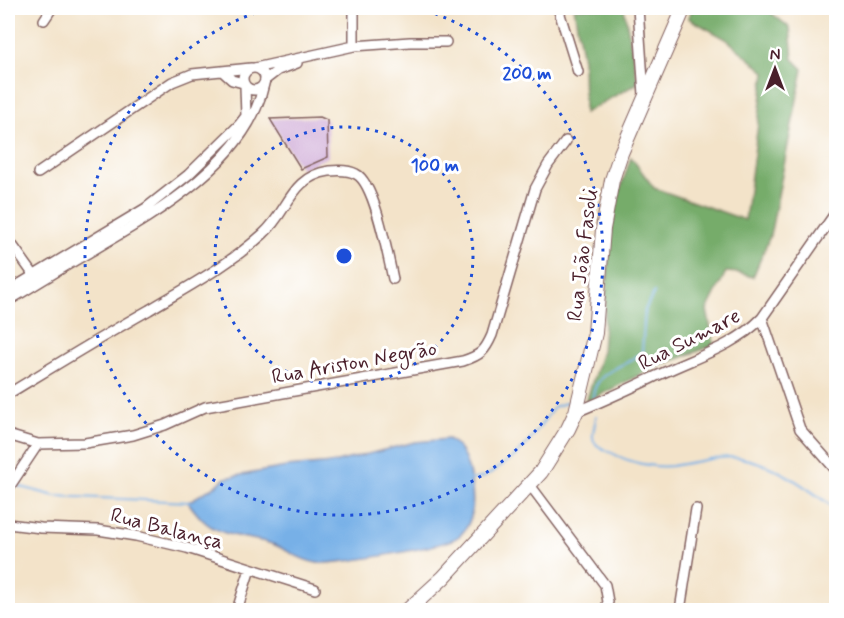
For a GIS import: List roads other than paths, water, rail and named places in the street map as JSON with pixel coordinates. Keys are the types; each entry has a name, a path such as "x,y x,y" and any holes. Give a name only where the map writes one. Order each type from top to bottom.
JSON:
{"main road":[{"name":"Rua João Fasoli","path":"408,610 442,578 530,485 559,445 576,412 595,333 607,204 621,153 684,8"}],"street":[{"path":"44,20 52,8"},
{"path":"354,8 354,46"},
{"path":"558,8 578,72"},
{"path":"638,8 645,101"},
{"path":"38,173 172,82 192,74 253,68 354,46 446,42"},
{"path":"222,71 231,80 255,90 278,70 313,56"},
{"path":"8,301 36,278 146,208 243,134 265,82 263,72 253,68"},
{"path":"215,156 246,116 244,74 253,68"},
{"name":"Rua Ariston Negrão","path":"8,435 38,444 57,445 133,435 165,425 205,406 475,357 486,350 492,335 535,189 548,165 566,141"},
{"path":"8,394 195,282 248,246 264,234 276,220 295,188 319,172 348,171 357,174 366,183 373,198 393,279"},
{"name":"Rua Sumare","path":"576,412 720,348 753,328 837,212"},
{"path":"8,240 36,278"},
{"path":"8,291 36,278"},
{"path":"762,318 800,429 837,470"},
{"path":"8,489 38,444"},
{"path":"530,485 604,585 608,603 605,610"},
{"path":"680,610 696,509"},
{"name":"Rua Balança","path":"8,524 98,530 135,536 187,549 315,589"},
{"path":"237,610 250,568"}],"water":[{"path":"448,439 458,447 470,475 473,503 471,518 459,536 414,550 328,563 311,562 267,542 221,532 206,523 188,502 225,478 286,467 333,463 415,442"}],"waterway":[{"path":"593,398 595,389 604,375 642,352 645,310 654,293"},
{"path":"470,480 485,477 514,457 528,443 554,407 571,401"},
{"path":"596,416 593,435 595,443 624,459 664,466 723,458 754,461 791,478 836,509"},
{"path":"14,485 55,496 190,502"}]}
